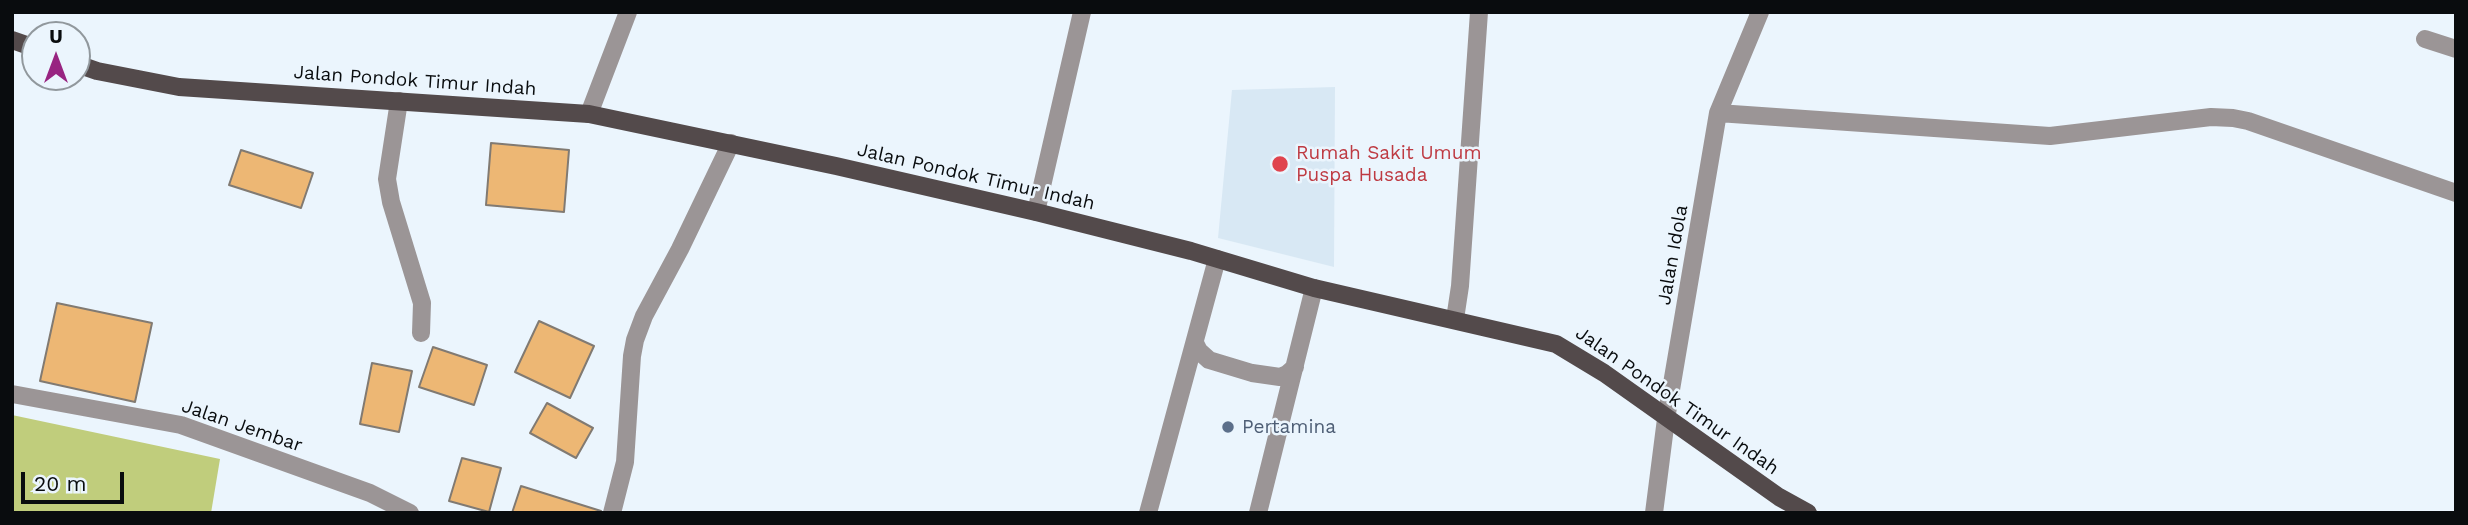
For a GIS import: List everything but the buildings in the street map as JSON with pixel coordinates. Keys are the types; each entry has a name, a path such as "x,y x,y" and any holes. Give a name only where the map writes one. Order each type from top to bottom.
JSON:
{"main road":[{"name":"Jalan Pondok Timur Indah","path":"91,69 179,87 589,114 1036,212 1314,288 1556,344 1604,373 1779,498 1808,513"}],"street":[{"path":"589,114 628,12"},
{"path":"1036,212 1082,12"},
{"path":"1455,319 1460,286 1479,12"},
{"name":"Jalan Idola","path":"1654,513 1666,419 1718,113 1760,12"},
{"path":"2426,39 2456,49"},
{"path":"399,101 387,179 391,202 422,303 421,334"},
{"path":"1718,113 2050,136 2211,117 2233,118 2456,192"},
{"path":"612,513 625,462 635,340 644,316 731,143"},
{"path":"1148,513 1217,260"},
{"path":"1258,513 1314,288"},
{"path":"1195,343 1209,360 1252,373 1280,377 1295,366"},
{"name":"Jalan Jembar","path":"12,394 181,425 370,493 410,513"}],"shaded area":[{"name":"Rumah Sakit Umum Puspa Husada","path":"1335,87 1334,267 1218,238 1232,90"}],"green space":[{"path":"12,415 220,459 211,513 12,513"}],"place":[{"name":"Rumah Sakit Umum Puspa Husada","path":"1280,164"},
{"name":"Pertamina","path":"1228,427"}]}
